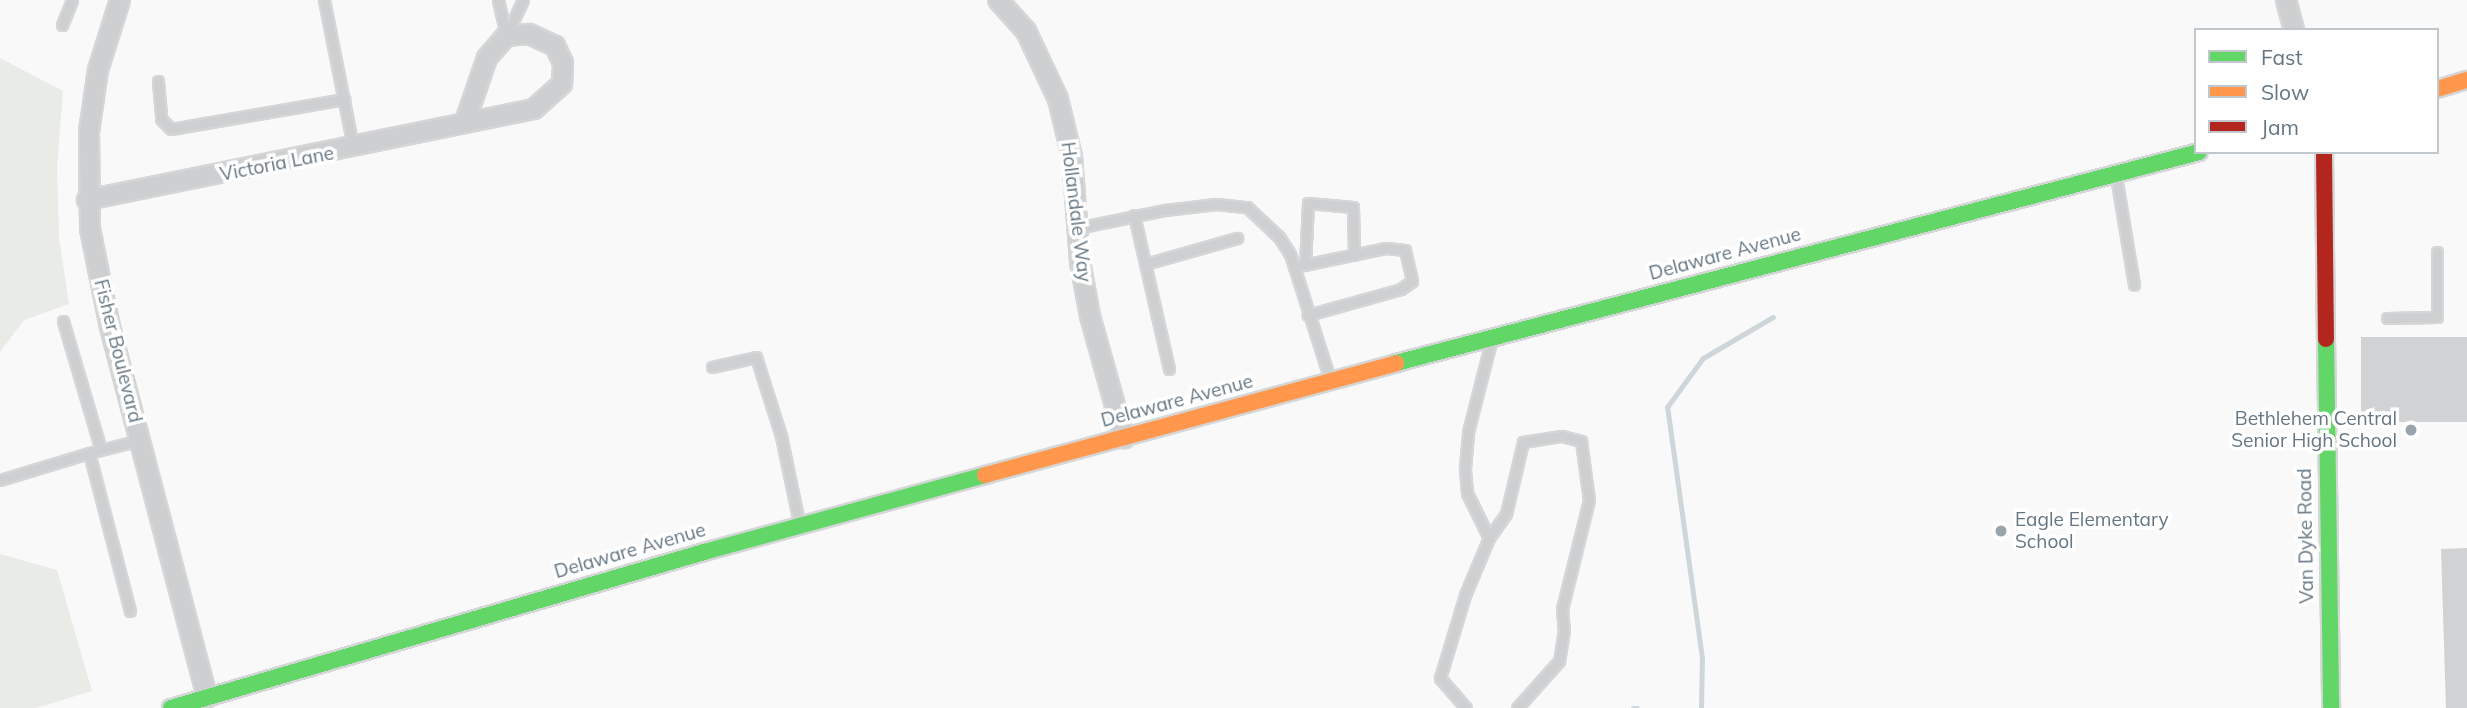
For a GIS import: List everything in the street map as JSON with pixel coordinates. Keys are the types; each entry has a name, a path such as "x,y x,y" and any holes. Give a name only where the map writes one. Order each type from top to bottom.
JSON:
{"main road":[{"path":"2439,88 2467,80"},
{"name":"Delaware Avenue","path":"171,708 597,582 1492,337 2194,153"},
{"name":"Van Dyke Road","path":"2324,154 2331,708"}],"street":[{"name":"Fisher Boulevard","path":"120,0 98,70 89,132 87,200 99,279 207,698"},
{"name":"Hollandale Way","path":"999,0 1026,31 1058,99 1072,157 1077,228 1090,316 1124,438"},
{"path":"2287,0 2294,28"},
{"name":"Victoria Lane","path":"87,200 354,148 534,109 562,84 563,63 555,46 529,34 506,36"},
{"path":"465,122 487,58 506,36"}],"lane":[{"path":"62,25 72,0"},
{"path":"324,0 354,148"},
{"path":"498,0 506,36"},
{"path":"506,36 523,0"},
{"path":"158,80 161,119 171,129 344,99"},
{"path":"2116,174 2134,285"},
{"path":"1077,228 1134,215 1216,204 1247,207 1279,237 1294,267 1331,381"},
{"path":"1305,265 1308,204 1353,207 1354,255"},
{"path":"1134,215 1169,369"},
{"path":"1146,264 1237,238"},
{"path":"1294,267 1386,248 1405,250 1412,281 1401,289 1308,315"},
{"path":"2387,318 2437,317 2437,252"},
{"path":"63,321 101,450"},
{"path":"1489,538 1467,493 1465,468 1468,432 1492,337"},
{"path":"712,367 756,357 781,436 801,527"},
{"path":"1466,708 1440,678 1465,595 1489,538 1506,514 1523,442 1547,436 1581,441 1589,500 1562,609 1564,631 1559,661 1517,708"},
{"path":"0,480 141,440"},
{"path":"89,453 130,611"}],"shaded area":[{"path":"0,58 63,91 57,167 59,238 69,304 24,320 0,352"},
{"path":"0,554 57,570 92,691 36,708 0,708"}],"building":[{"name":"Bethlehem Central Senior High School","path":"2361,337 2467,337 2467,422 2361,422"},
{"path":"2467,548 2467,708 2446,708 2441,549"}],"waterway":[{"path":"1701,708 1702,658 1667,407 1703,358 1773,317"}],"traffic: fast":[{"path":"1396,363 2194,153"},
{"path":"2326,339 2331,708"},
{"path":"171,708 704,552 985,475"}],"traffic: slow":[{"path":"2439,88 2467,80"},
{"path":"985,475 1396,363"}],"traffic: jam":[{"path":"2324,154 2326,339"}],"place":[{"name":"Bethlehem Central Senior High School","path":"2411,430"},
{"name":"Eagle Elementary School","path":"2001,531"}]}
